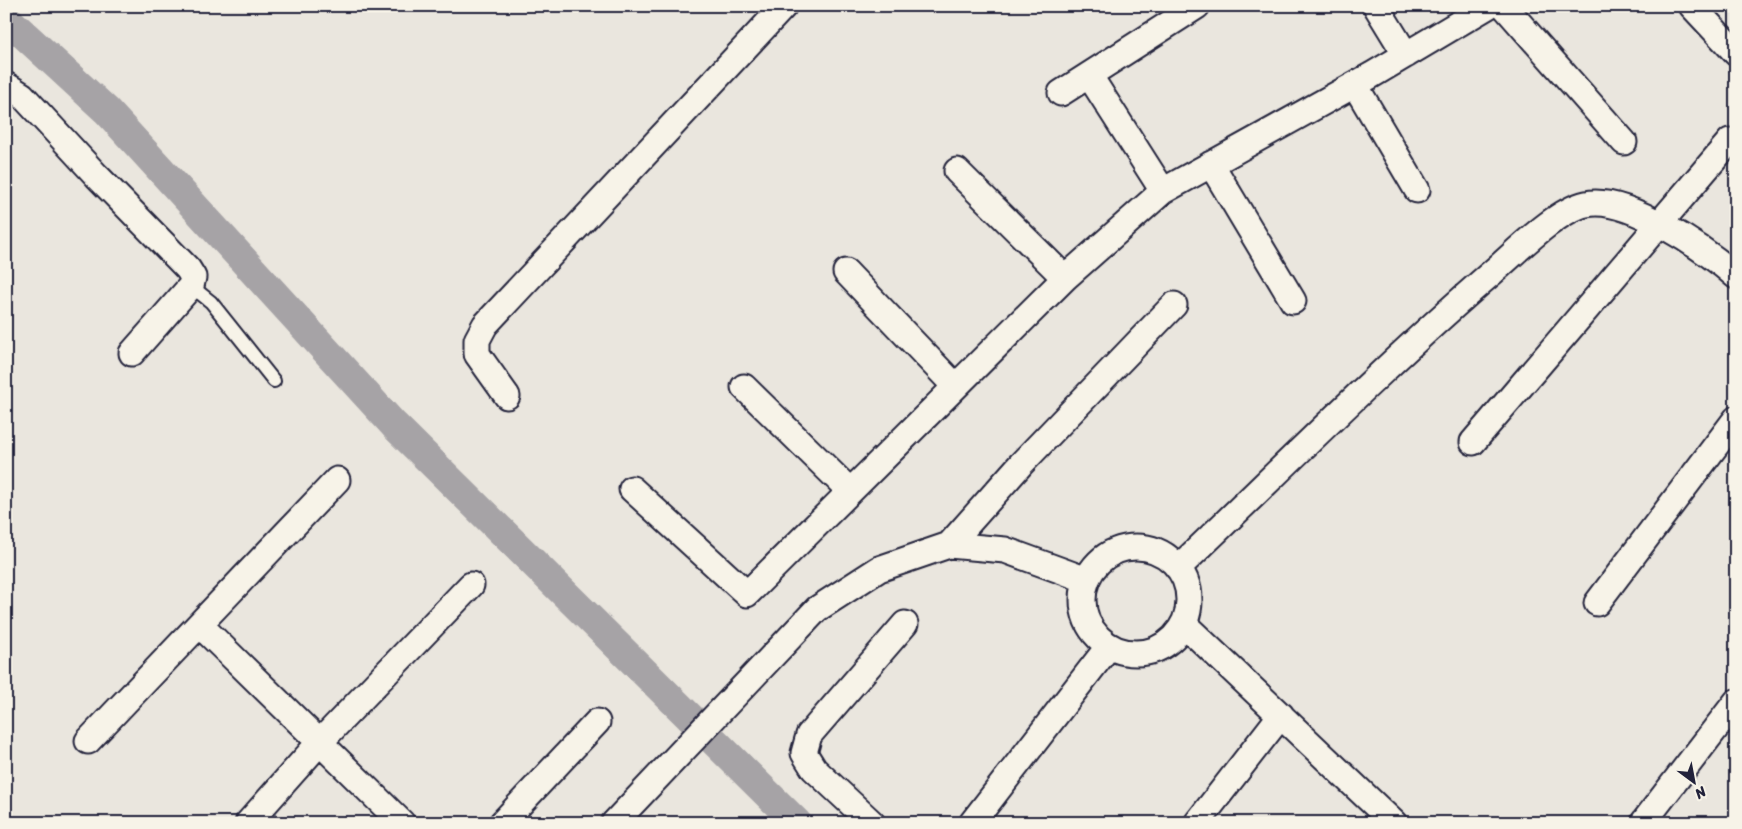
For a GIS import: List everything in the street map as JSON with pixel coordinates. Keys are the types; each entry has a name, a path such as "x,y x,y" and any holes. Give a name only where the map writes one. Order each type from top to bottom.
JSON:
{"street":[{"path":"507,396 477,354 477,340 485,325 784,6"},
{"path":"1061,93 1197,6"},
{"path":"1376,6 1406,55"},
{"path":"632,490 747,594 849,490 1065,278 1163,190 1355,85 1488,6"},
{"path":"1504,6 1624,142"},
{"path":"1692,6 1736,53"},
{"path":"1089,75 1163,190"},
{"path":"6,85 22,95 97,176 188,268 193,277 191,286 132,353"},
{"path":"1355,85 1417,190"},
{"path":"1473,442 1662,223 1730,141"},
{"path":"1210,164 1294,300"},
{"path":"957,171 1065,278"},
{"path":"1178,568 1438,319 1552,221 1586,204 1611,205 1662,223 1736,276"},
{"path":"846,272 955,386"},
{"path":"950,545 1021,464 1174,305"},
{"path":"744,387 849,490"},
{"path":"1597,603 1736,419"},
{"path":"88,741 336,480"},
{"path":"614,823 817,609 878,569 950,545 1005,550 1087,580"},
{"path":"1126,548 1141,548 1155,551 1168,558 1178,568 1186,581 1189,595 1188,610 1184,624 1170,640 1151,651 1137,654 1122,652 1109,646 1090,626 1084,613 1084,590 1087,580 1100,562 1112,553 1126,548"},
{"path":"248,823 319,743 471,585"},
{"path":"872,823 814,768 804,753 809,735 904,624"},
{"path":"1184,624 1394,823"},
{"path":"200,625 402,823"},
{"path":"972,823 1109,646"},
{"path":"1643,823 1736,702"},
{"path":"1197,823 1281,715"},
{"path":"502,823 597,722"}],"lane":[{"path":"191,286 211,302 274,381"}],"waterway":[{"path":"6,18 107,111 394,425 797,823"}]}
